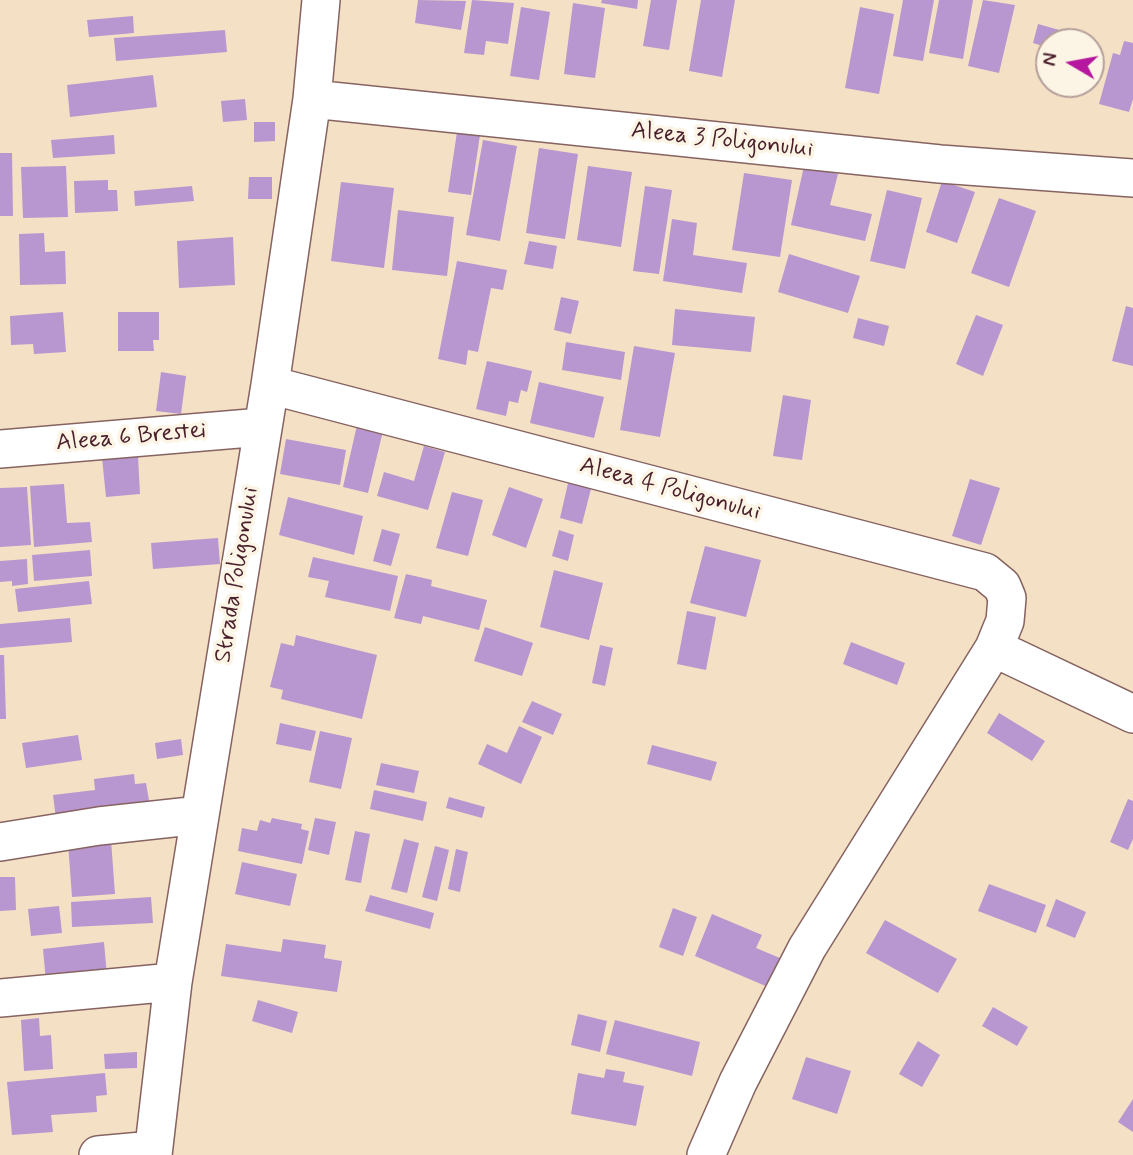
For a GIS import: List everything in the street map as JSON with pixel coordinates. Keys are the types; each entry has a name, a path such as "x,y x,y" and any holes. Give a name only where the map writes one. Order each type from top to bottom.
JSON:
{"street":[{"name":"Strada Poligonului","path":"98,1155 153,1152 173,982 270,385 312,99 321,0"},
{"name":"Aleea 3 Poligonului","path":"312,99 940,164 1133,178"},
{"name":"Aleea 4 Poligonului","path":"270,385 985,572 1002,586 1007,598 1005,621 994,648 807,948 738,1082 706,1155"},
{"name":"Aleea 6 Brestei","path":"0,449 262,427"},
{"path":"994,648 1133,714"},
{"path":"0,842 99,826 200,815"},
{"path":"0,998 173,982"}],"building":[{"path":"418,0 466,1 461,30 415,23"},
{"path":"472,0 514,3 508,44 486,41 484,55 464,53"},
{"path":"602,0 638,0 637,9 601,3"},
{"path":"651,0 677,0 669,50 643,46"},
{"path":"701,0 735,0 722,77 689,71"},
{"path":"903,0 934,0 923,61 893,56"},
{"path":"939,0 973,0 963,59 929,53"},
{"path":"983,0 1015,5 999,73 968,66"},
{"path":"573,3 605,8 595,78 564,74"},
{"path":"521,7 550,12 539,80 510,76"},
{"path":"860,7 894,14 879,94 845,88"},
{"path":"133,16 134,33 89,37 87,20"},
{"path":"225,30 227,52 116,61 114,38"},
{"path":"1124,41 1133,43 1133,99 1129,112 1099,104 1101,98 1105,98 1105,82 1113,53 1120,55"},
{"path":"153,75 157,107 70,117 67,85"},
{"path":"245,99 247,120 223,122 221,101"},
{"path":"254,122 275,122 275,141 254,142"},
{"path":"457,132 480,135 471,195 448,192"},
{"path":"114,135 115,154 53,158 51,140"},
{"path":"483,140 517,146 500,241 466,235"},
{"path":"539,148 578,154 565,239 526,233"},
{"path":"0,153 12,153 13,216 0,216"},
{"path":"66,166 68,217 23,218 21,167"},
{"path":"588,166 632,172 621,247 577,240"},
{"path":"804,166 838,174 830,205 872,214 865,241 791,225"},
{"path":"744,173 792,180 780,257 732,250"},
{"path":"249,177 272,177 272,199 248,199"},
{"path":"108,180 108,190 117,190 118,211 75,213 74,181"},
{"path":"942,181 975,192 957,243 926,232"},
{"path":"341,182 394,188 384,268 331,261"},
{"path":"192,186 194,201 135,206 134,191"},
{"path":"645,186 672,190 659,274 633,271"},
{"path":"887,190 922,198 905,269 870,261"},
{"path":"999,198 1036,211 1009,287 971,273"},
{"path":"398,210 454,217 447,276 392,270"},
{"path":"672,219 697,223 693,255 747,263 742,293 663,281"},
{"path":"44,233 45,252 65,251 66,284 20,285 19,234"},
{"path":"233,237 235,285 179,288 177,241"},
{"path":"529,241 557,246 553,269 524,264"},
{"path":"789,254 860,276 848,313 778,292"},
{"path":"457,261 507,270 503,290 491,288 478,352 468,350 466,365 438,359"},
{"path":"561,297 579,301 571,334 554,330"},
{"path":"1126,306 1133,308 1133,366 1112,361"},
{"path":"675,309 755,317 751,352 672,345"},
{"path":"63,312 66,352 34,354 33,344 11,345 10,316"},
{"path":"118,312 159,312 159,340 153,340 154,351 118,351"},
{"path":"976,315 1003,325 983,376 956,364"},
{"path":"858,318 889,326 884,346 853,338"},
{"path":"566,342 625,352 621,380 562,370"},
{"path":"634,346 675,353 660,437 620,430"},
{"path":"487,361 532,371 527,392 521,390 518,403 509,401 506,416 476,409"},
{"path":"161,372 186,376 181,414 156,411"},
{"path":"539,382 604,397 594,438 530,423"},
{"path":"783,395 811,400 802,460 773,456"},
{"path":"357,425 383,431 368,493 343,487"},
{"path":"286,439 346,450 340,485 280,474"},
{"path":"424,446 445,452 428,510 377,496 384,472 414,481"},
{"path":"138,456 140,494 106,497 102,458"},
{"path":"569,479 592,485 582,524 560,518"},
{"path":"970,479 1000,488 981,545 952,536"},
{"path":"64,484 67,523 90,522 92,542 34,547 30,486"},
{"path":"27,487 31,545 0,547 0,488"},
{"path":"509,487 543,499 526,548 492,535"},
{"path":"452,492 483,500 468,556 436,548"},
{"path":"288,497 363,516 354,555 279,535"},
{"path":"382,529 400,534 391,566 373,561"},
{"path":"559,530 574,535 568,561 552,556"},
{"path":"218,538 220,564 153,569 151,543"},
{"path":"705,546 761,560 746,617 690,603"},
{"path":"90,550 92,576 34,581 32,555"},
{"path":"313,557 398,576 390,611 325,597 329,581 308,577"},
{"path":"27,559 28,584 12,586 12,581 0,582 0,561"},
{"path":"554,570 603,583 589,640 540,627"},
{"path":"406,574 432,580 431,586 487,600 479,630 423,616 421,624 394,618"},
{"path":"89,581 92,604 18,612 15,589"},
{"path":"687,611 716,617 706,670 677,664"},
{"path":"70,618 72,642 0,648 0,624"},
{"path":"485,627 533,643 522,676 474,661"},
{"path":"296,635 377,655 362,719 281,699 283,690 270,687 281,643 294,646"},
{"path":"851,642 905,663 897,685 843,664"},
{"path":"600,645 613,648 605,686 592,683"},
{"path":"0,655 4,655 6,719 0,719"},
{"path":"532,701 562,714 553,735 522,722"},
{"path":"999,713 1045,741 1032,761 987,733"},
{"path":"280,723 316,731 311,751 276,744"},
{"path":"519,726 542,737 521,784 478,764 487,744 507,753"},
{"path":"320,731 352,738 341,789 309,782"},
{"path":"78,735 82,760 26,768 22,743"},
{"path":"181,739 183,755 157,759 155,743"},
{"path":"652,745 717,762 711,781 647,764"},
{"path":"381,763 419,771 414,793 376,785"},
{"path":"134,774 135,784 146,783 150,806 56,819 53,795 95,790 94,779"},
{"path":"374,790 427,802 423,821 370,809"},
{"path":"449,797 485,807 482,818 446,808"},
{"path":"1128,799 1133,801 1133,839 1128,850 1110,842"},
{"path":"272,818 302,824 301,829 309,831 302,864 238,851 242,828 257,831 260,820 270,823"},
{"path":"315,818 336,822 329,855 308,850"},
{"path":"355,831 370,834 361,883 345,880"},
{"path":"404,839 419,843 407,893 391,889"},
{"path":"111,840 115,894 72,897 68,843"},
{"path":"435,846 449,850 437,901 422,897"},
{"path":"456,849 468,852 460,892 448,889"},
{"path":"242,862 297,874 290,906 235,894"},
{"path":"0,877 15,877 16,910 0,911"},
{"path":"989,884 1046,905 1036,933 978,911"},
{"path":"370,895 434,913 430,929 365,911"},
{"path":"151,897 153,923 72,927 71,902"},
{"path":"1056,899 1086,912 1075,938 1046,926"},
{"path":"59,906 62,933 31,936 28,909"},
{"path":"673,908 697,917 683,956 659,947"},
{"path":"712,914 762,935 756,948 780,958 768,987 695,956"},
{"path":"885,920 957,959 938,993 866,953"},
{"path":"283,939 326,945 324,958 342,961 337,992 221,976 226,944 281,952"},
{"path":"104,942 107,976 46,982 43,949"},
{"path":"258,1000 298,1012 292,1033 252,1021"},
{"path":"993,1007 1028,1027 1017,1046 982,1026"},
{"path":"578,1014 607,1021 600,1052 571,1045"},
{"path":"39,1018 40,1036 51,1035 53,1069 24,1071 21,1020"},
{"path":"615,1020 700,1042 692,1076 606,1054"},
{"path":"918,1041 940,1055 922,1087 899,1074"},
{"path":"137,1052 137,1068 105,1069 104,1054"},
{"path":"806,1057 851,1071 837,1114 792,1099"},
{"path":"606,1069 625,1072 623,1082 644,1086 636,1126 571,1114 578,1073 604,1078"},
{"path":"105,1073 107,1095 96,1096 97,1112 51,1115 53,1132 12,1135 7,1082"},
{"path":"1133,1099 1133,1132 1118,1122"}]}
